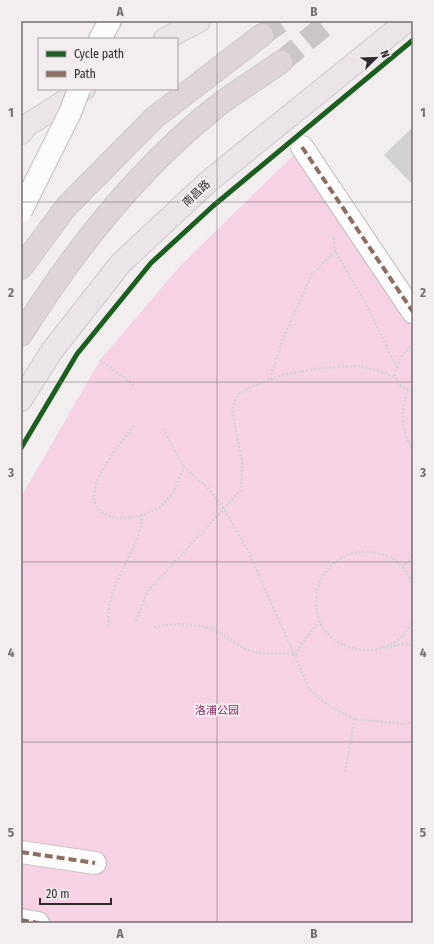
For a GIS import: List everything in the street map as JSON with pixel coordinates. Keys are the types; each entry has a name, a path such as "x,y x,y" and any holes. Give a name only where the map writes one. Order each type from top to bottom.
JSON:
{"highway":[{"path":"21,268 66,207 154,118 262,35"},
{"path":"21,335 67,264 110,210 162,156 216,107 281,62"}],"main road":[{"path":"167,38 199,21"},
{"name":"南昌路","path":"21,400 51,352 121,263 209,181 407,21"},
{"path":"21,133 26,126 82,90"}],"street":[{"path":"101,38 110,21"},
{"path":"21,211 70,114 80,90"},
{"path":"302,147 413,312"},
{"path":"21,852 95,863"},
{"path":"21,920 38,923"}],"path":[{"path":"270,380 282,343 312,274 335,251 365,302 396,366"},
{"path":"395,377 396,366 402,355 413,344"},
{"path":"100,360 134,385"},
{"path":"136,621 147,592 241,490 242,462 232,409 237,396 253,386 283,375 321,368 357,366 380,371 395,377 401,386 413,391"},
{"path":"408,390 402,406 403,424 407,438 413,450"},
{"path":"134,426 112,454 98,481 94,496 96,506 104,513 116,518 142,516 160,506 174,491 184,467"},
{"path":"163,429 184,467 209,489 224,509 248,551 308,686 320,700 355,719 401,724 413,722"},
{"path":"108,626 109,606 115,586 138,537 142,516"},
{"path":"413,586 403,567 390,557 377,552 361,551 346,555 332,564 322,577 317,589 316,604 320,621 334,640 347,647 362,651 402,644 413,645"},
{"path":"403,567 413,556"},
{"path":"383,648 398,640 407,630 413,618"},
{"path":"294,656 302,643 320,621"},
{"path":"154,628 171,624 203,627 220,633 254,652 283,652 294,656"},
{"path":"344,772 355,719"}],"green space":[{"name":"洛浦公园","path":"302,147 413,312 413,923 21,923 21,497 100,360 180,266"}],"building":[{"path":"413,127 413,185 384,155"}],"tunnel":[{"path":"262,35 282,21"},
{"path":"281,62 330,21"}],"marked path":[{"path":"302,147 413,312"},
{"path":"21,852 95,863"},
{"path":"21,920 38,923"}],"cycle path":[{"path":"21,448 77,354 151,263 213,206 413,40"}]}
